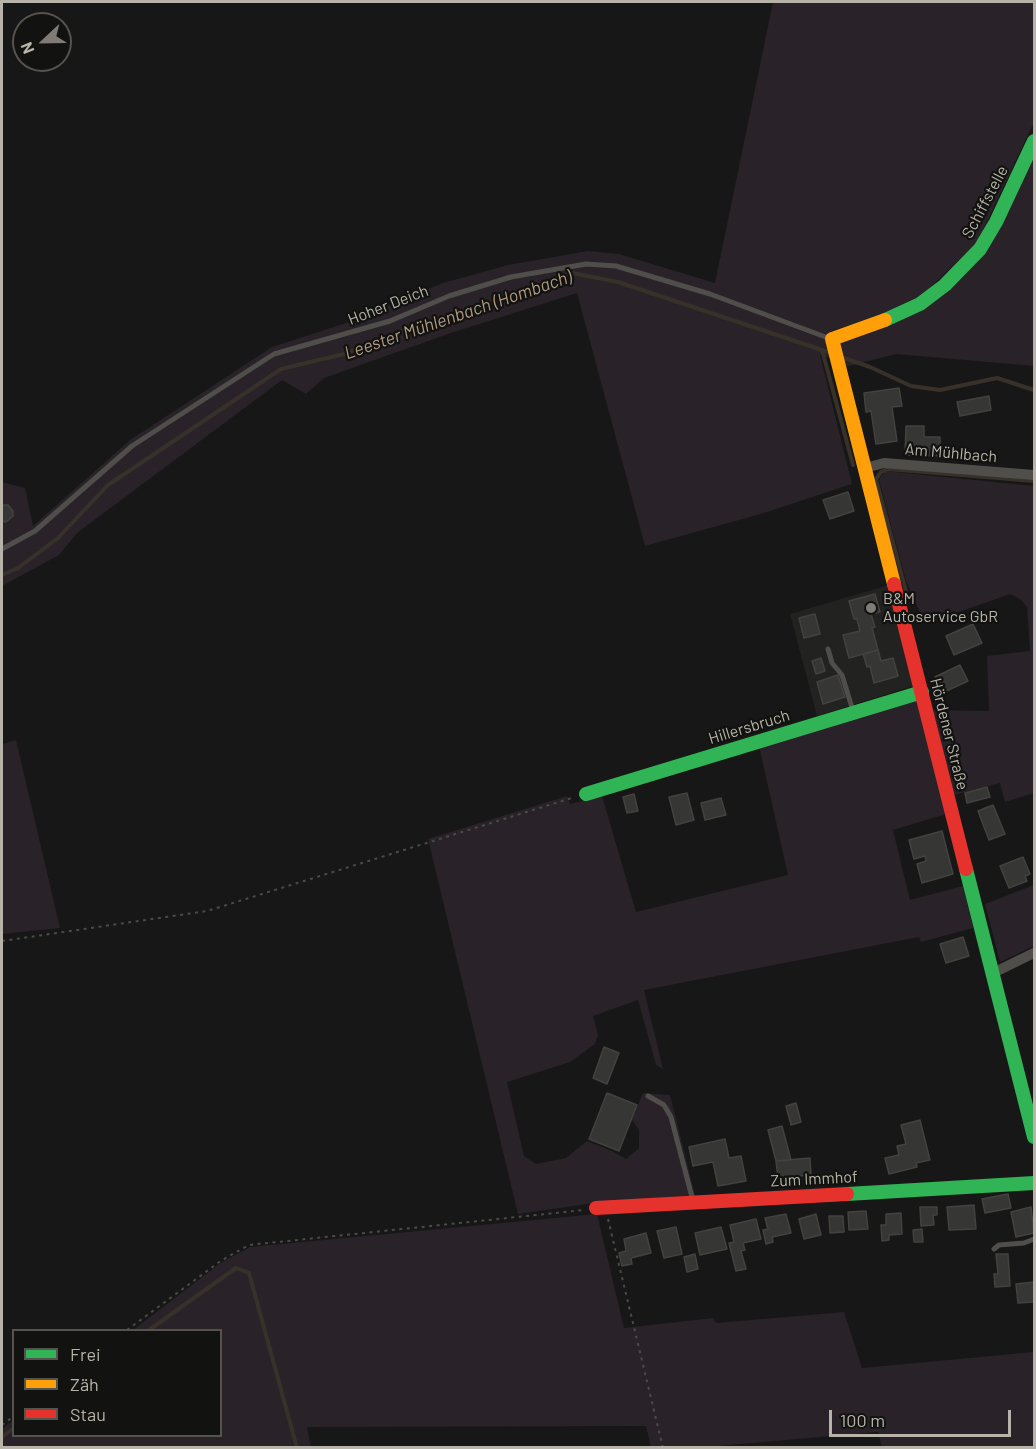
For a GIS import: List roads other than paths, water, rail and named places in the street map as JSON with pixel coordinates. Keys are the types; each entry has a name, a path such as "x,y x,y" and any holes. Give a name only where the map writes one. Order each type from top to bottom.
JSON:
{"street":[{"name":"Schiffstelle","path":"835,350 920,304 945,285 980,249 996,222 1035,141"},
{"name":"Hördener Straße","path":"835,350 1035,1137"},
{"name":"Am Mühlbach","path":"865,468 884,463 1035,475"},
{"name":"Hillersbruch","path":"586,794 922,692"},
{"path":"993,973 1035,953"},
{"name":"Zum Immhof","path":"600,1208 1035,1183"}],"lane":[{"name":"Hoher Deich","path":"2,549 34,531 132,446 274,354 370,327 448,296 511,277 586,264 616,266 710,294 835,350"},
{"path":"828,649 832,663 842,675 854,713"},
{"path":"648,1096 664,1105 671,1117 693,1202"},
{"path":"994,1249 999,1245 1024,1243 1035,1239"}],"waterway":[{"name":"Leester Mühlenbach (Hombach)","path":"2,575 18,568 58,538 108,485 281,369 344,354 410,328 572,273 618,282 831,353"},
{"path":"822,350 853,465"},
{"name":"Leester Mühlenbach (Hombach)","path":"841,357 870,367 911,386 940,390 997,378 1034,390"},
{"path":"907,595 876,479 881,472 888,469 1034,481"},
{"path":"150,1329 236,1268 249,1273 297,1448"},
{"path":"2,1437 12,1430"}],"place":[{"name":"B&M Autoservice GbR","path":"871,608"}]}
